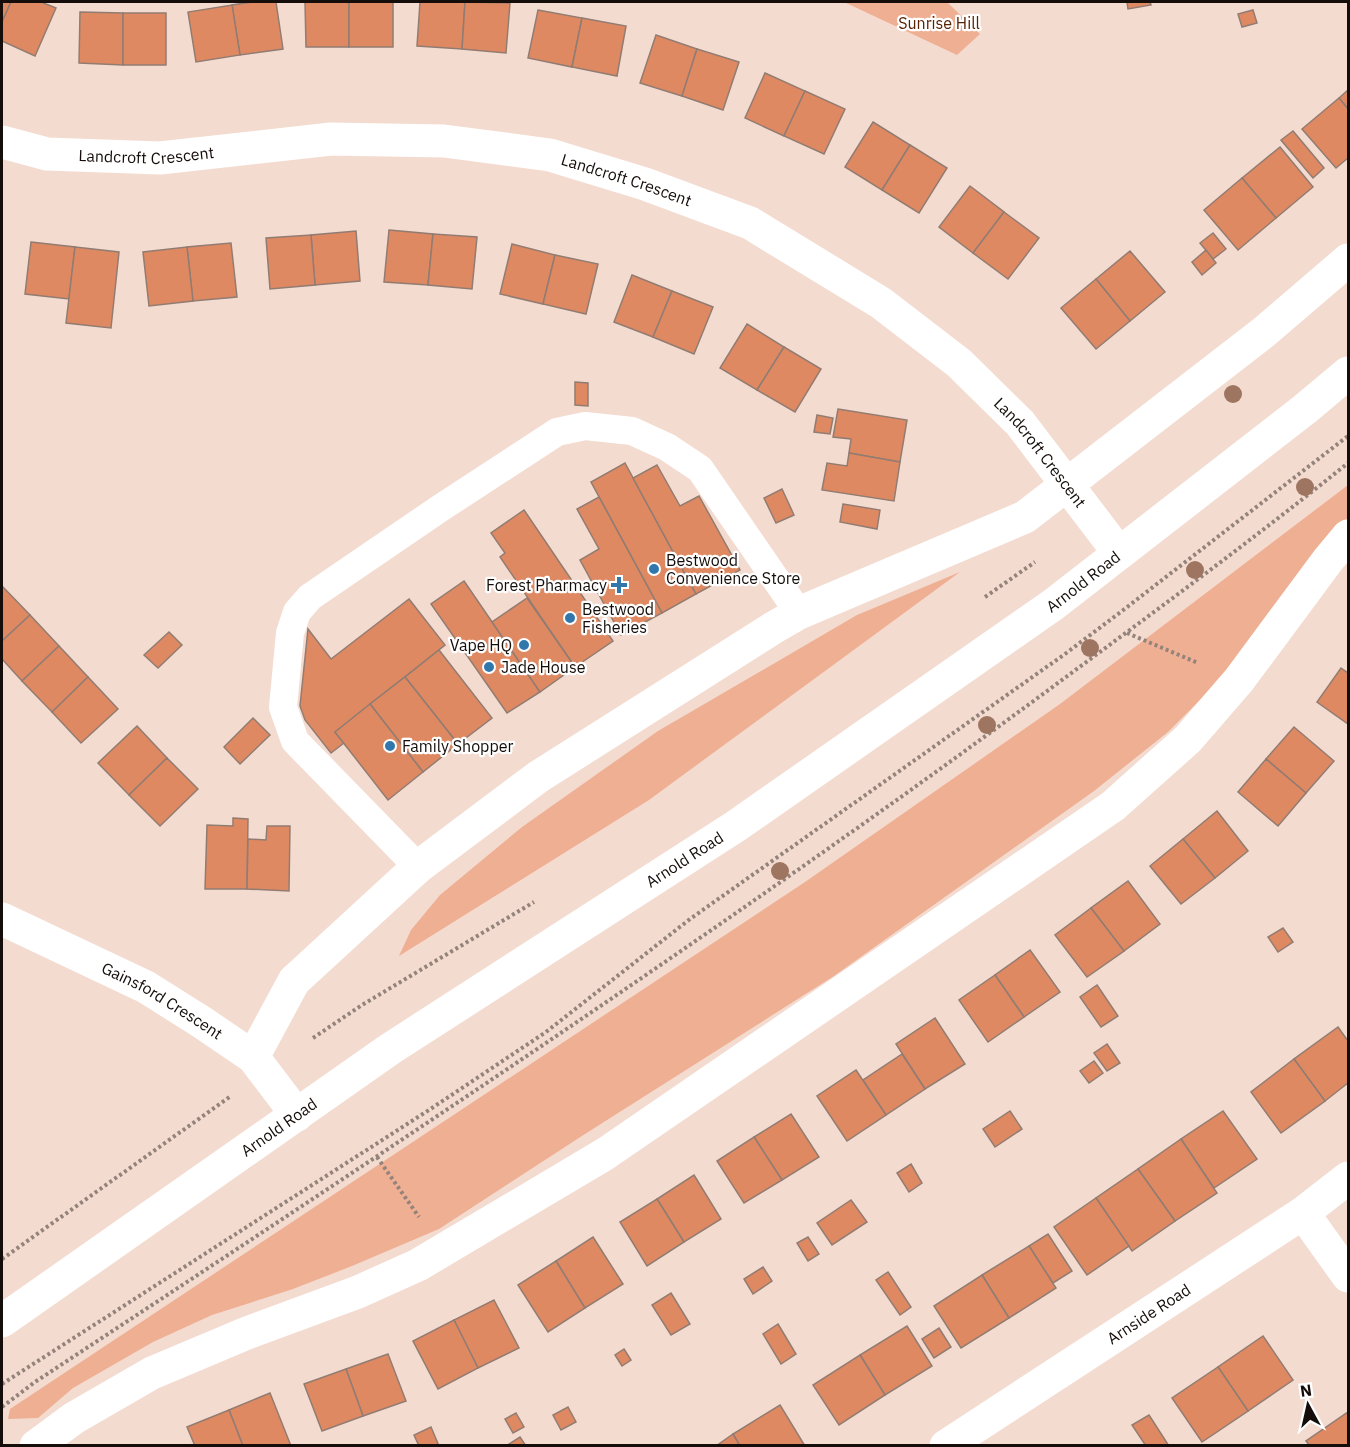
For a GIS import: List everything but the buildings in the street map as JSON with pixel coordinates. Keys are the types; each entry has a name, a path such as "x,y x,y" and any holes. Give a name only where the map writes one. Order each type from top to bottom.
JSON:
{"street":[{"name":"Landcroft Crescent","path":"2,142 46,154 160,158 331,139 444,141 550,155 645,183 750,223 881,303 959,363 1020,423 1119,553"},
{"path":"259,1064 294,981 418,867 538,777 799,613 1025,517 1264,332 1348,260"},
{"name":"Arnold Road","path":"2,1322 390,1049 736,826 1054,604 1348,373"},
{"path":"36,1446 74,1418 152,1373 247,1333 358,1292 418,1264 605,1154 1113,806 1188,738 1239,680 1348,536"},
{"name":"Gainsford Crescent","path":"2,919 146,987 203,1023 259,1064 297,1115"},
{"name":"Arnside Road","path":"946,1446 1303,1213 1348,1178"},
{"path":"1303,1213 1348,1276"}],"lane":[{"path":"418,867 296,741 284,707 290,633 297,612 310,597 442,507 557,432 585,426 632,431 667,447 700,469 799,613"}],"path":[{"path":"2,1384 429,1110 546,1032 690,919 1074,647 1348,436"},
{"path":"2,1407 35,1382 377,1157 764,894 1127,633 1267,529 1348,463"},
{"path":"977,602 1036,561"},
{"path":"1127,633 1239,680"},
{"path":"2,1259 259,1064 535,902"},
{"path":"377,1157 442,1250"}],"green space":[{"name":"Sunrise Hill","path":"844,2 947,2 980,34 957,55"},
{"path":"1348,485 1348,523 1226,674 1168,732 1094,791 834,976 439,1229 293,1289 212,1315 153,1342 73,1388 38,1418 8,1419 10,1409 805,882 1060,704"},
{"path":"960,572 649,800 399,956 411,930 440,895 522,827 658,731 857,615"}],"place":[{"name":"Bestwood Convenience Store","path":"654,569"},
{"name":"Forest Pharmacy","path":"619,585"},
{"name":"Bestwood Fisheries","path":"570,618"},
{"name":"Vape HQ","path":"524,645"},
{"name":"Jade House","path":"489,667"},
{"name":"Family Shopper","path":"390,746"}]}
